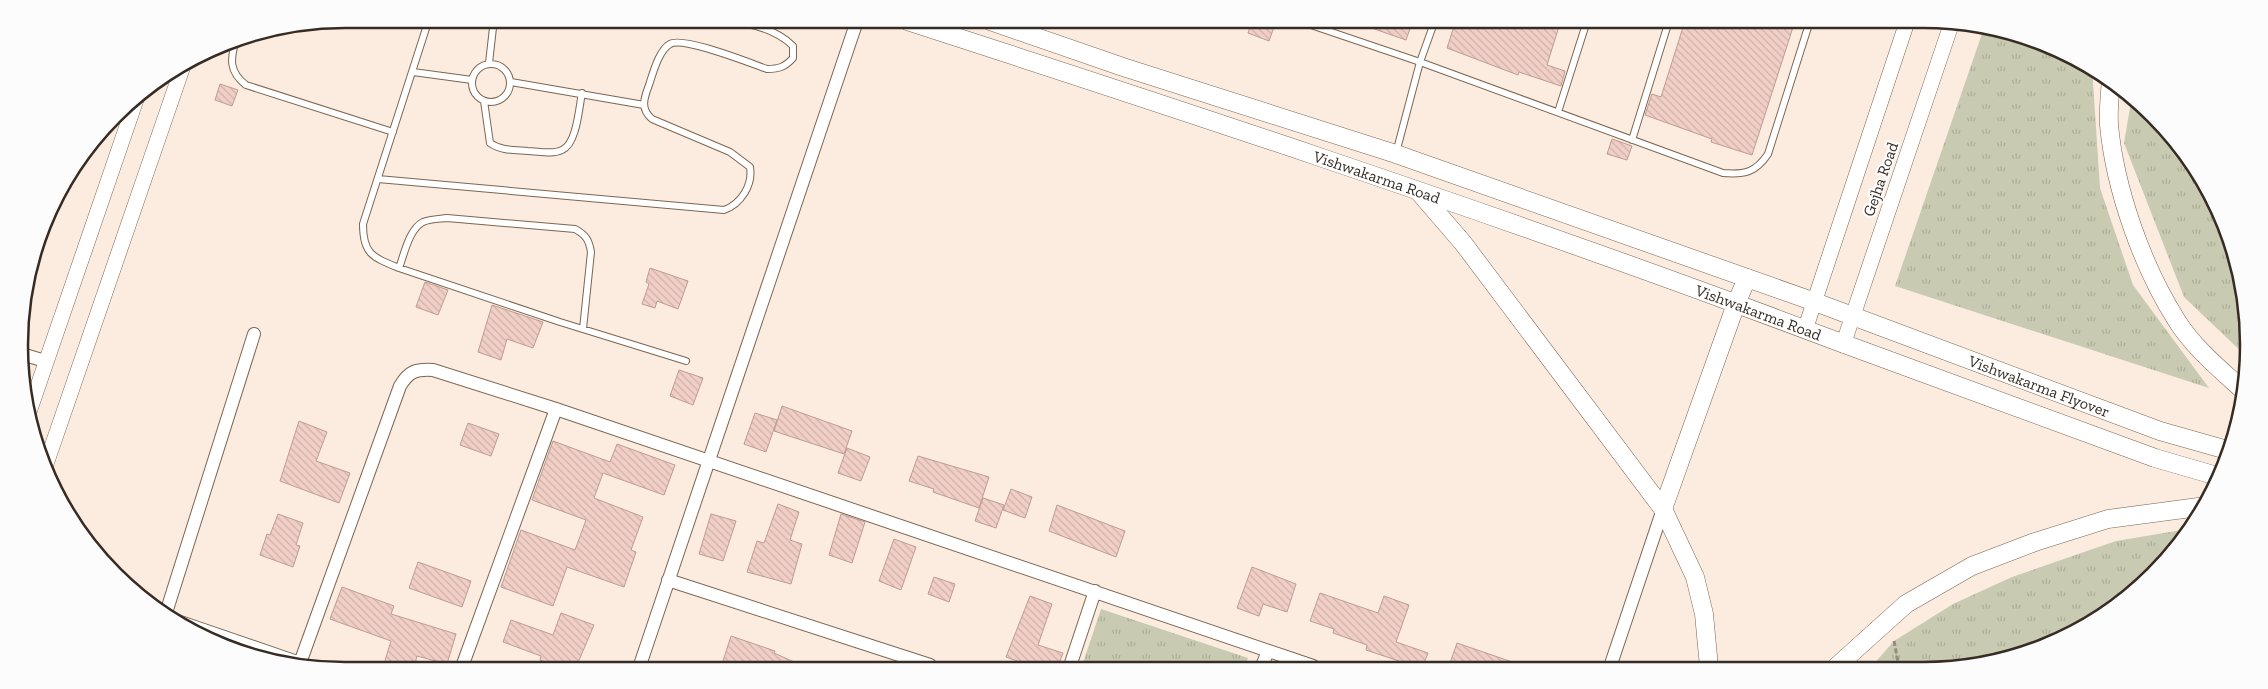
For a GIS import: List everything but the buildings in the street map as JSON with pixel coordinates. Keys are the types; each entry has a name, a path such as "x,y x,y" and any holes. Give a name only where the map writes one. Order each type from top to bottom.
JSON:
{"main road":[{"name":"Vishwakarma Road","path":"928,28 1418,191 1736,304 1843,345"},
{"path":"996,50 998,28"},
{"name":"Vishwakarma Road","path":"1010,28 1123,67 1396,154 1852,316"},
{"path":"2111,89 2109,124 2123,196 2146,264 2177,322 2212,363 2238,386"},
{"path":"1418,191 1468,251 1663,509 1697,585 1704,614 1709,662"},
{"path":"1663,509 1747,278"},
{"name":"Vishwakarma Flyover","path":"1852,316 2160,431 2223,449"},
{"name":"Vishwakarma Flyover","path":"1843,345 2155,458 2212,475"},
{"path":"1842,662 1906,604 1972,566 2035,542 2108,520 2196,507"}],"street":[{"path":"641,662 855,28"},
{"name":"Gejha Road","path":"1805,330 1905,28"},
{"name":"Gejha Road","path":"1843,345 1950,29"},
{"path":"48,457 180,73"},
{"path":"32,394 45,361 133,108"},
{"path":"168,608 254,334"},
{"path":"28,356 45,361"},
{"path":"304,659 400,386 406,375 417,369 433,370 556,409 1301,662"},
{"path":"464,662 556,409"},
{"path":"1612,662 1663,509"},
{"path":"668,580 921,662"},
{"path":"1071,662 1094,591"},
{"path":"210,632 269,652"},
{"path":"1264,662 1268,651"}],"lane":[{"path":"426,28 363,224 363,240 368,252 376,259 399,268 583,330 686,361"},
{"path":"489,64 493,28"},
{"path":"378,179 724,210 740,201 752,175 750,167 746,162 730,152 652,119 645,113 644,105 648,87 663,50 669,44 676,41 691,44 767,69 777,69 786,66 793,58 793,46 784,38 760,28"},
{"path":"1320,28 1420,62 1724,173 1739,175 1752,172 1760,166 1768,154 1808,28"},
{"path":"1396,154 1420,62 1432,28"},
{"path":"1558,112 1585,28"},
{"path":"1632,140 1667,28"},
{"path":"234,48 231,57 232,68 237,78 246,84 393,132"},
{"path":"489,64 501,66 511,82 507,94 497,102 484,101 474,93 472,80 477,69 489,64"},
{"path":"413,72 472,80"},
{"path":"511,82 644,105"},
{"path":"484,101 490,143 503,149 550,152 562,150 569,145 574,135 582,93"},
{"path":"399,268 415,229 422,222 433,219 447,218 575,229 585,234 589,241 591,252 583,330"}],"path":[{"path":"1894,641 1898,662"}],"green space":[{"path":"1982,33 2025,44 2064,60 2093,76 2100,188 2133,285 2209,388 1895,286"},
{"path":"2131,104 2162,135 2198,186 2216,223 2230,262 2238,303 2240,350 2184,297 2124,143"},
{"path":"2180,530 2162,554 2133,583 2100,608 2064,629 2006,651 1965,659 1924,662 1875,662 1894,641 1953,604 2012,577 2116,541"},
{"path":"1101,609 1248,658 1246,662 1083,662"}]}
